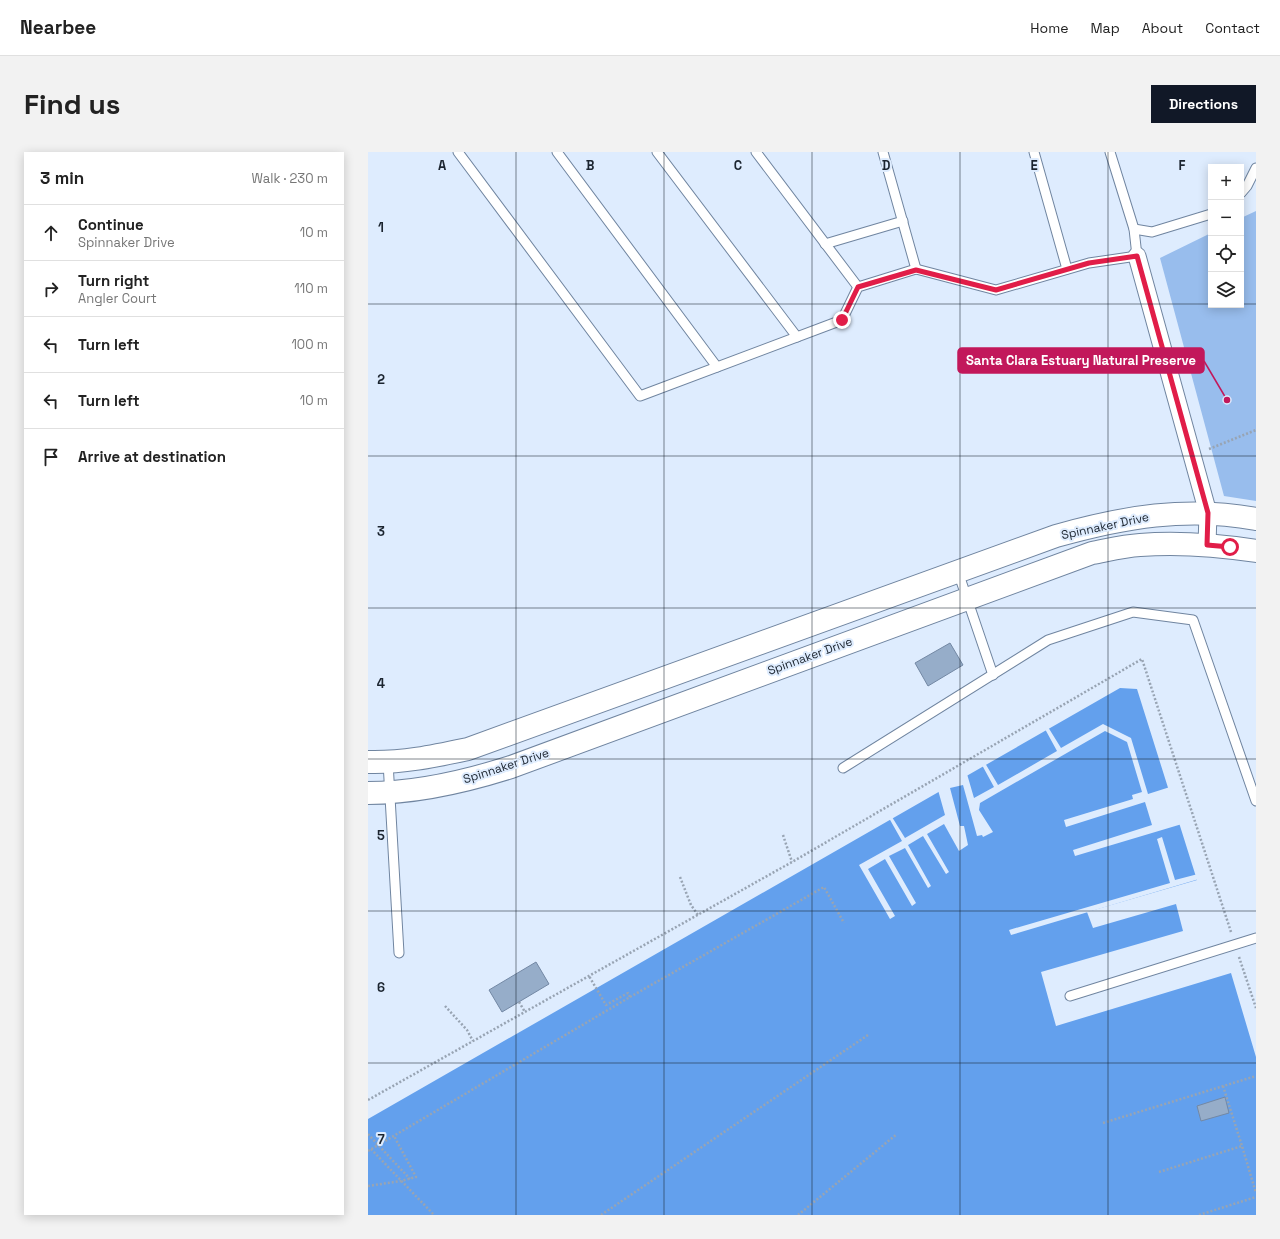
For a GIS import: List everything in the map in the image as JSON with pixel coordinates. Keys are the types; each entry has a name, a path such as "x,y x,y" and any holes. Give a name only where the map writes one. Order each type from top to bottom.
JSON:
{"street":[{"path":"1137,256 1208,513 1207,545"},
{"name":"Spinnaker Drive","path":"378,762 422,759 488,742 1056,536 1088,527 1133,518 1172,513 1208,513 1234,515 1256,519"},
{"name":"Spinnaker Drive","path":"368,793 390,793 437,787 476,778 1092,553 1138,545 1172,543 1207,545 1256,551"}],"lane":[{"path":"458,152 640,396 842,320 858,287 916,270 996,290 1089,263 1137,256 1134,229 1110,152"},
{"path":"557,152 717,367"},
{"path":"657,152 797,337"},
{"path":"756,152 858,287"},
{"path":"883,152 916,270"},
{"path":"1034,152 1067,269"},
{"path":"1244,190 1256,168"},
{"path":"1134,229 1152,232 1208,215"},
{"path":"825,244 903,221"},
{"path":"958,572 993,676"},
{"path":"842,768 993,676 1048,640 1133,612 1194,620 1256,802"},
{"path":"378,762 390,793 399,953"},
{"path":"1070,996 1256,938"}],"path":[{"path":"1192,456 1256,430"},
{"path":"368,1100 792,862 1142,659 1256,1008"},
{"path":"783,835 792,862"},
{"path":"680,877 691,905 698,915"},
{"path":"434,1215 369,1150 630,997 824,886 844,923"},
{"path":"589,976 606,1005 628,992 630,997"},
{"path":"519,1002 525,1012"},
{"path":"445,1006 467,1030 474,1041"},
{"path":"601,1215 868,1035"},
{"path":"1103,1123 1256,1076"},
{"path":"1223,1086 1256,1193"},
{"path":"368,1134 410,1179"},
{"path":"798,1215 897,1134"},
{"path":"368,1186 416,1177 394,1136"},
{"path":"1159,1172 1242,1146"},
{"path":"1199,1215 1256,1197"}],"shaded area":[{"path":"1256,211 1256,501 1224,496 1160,258 1208,234 1208,308 1244,308 1244,217"},
{"path":"1120,688 1137,689 1197,880 1087,912 1093,928 1176,904 1183,931 1041,972 1056,1026 1231,973 1256,1057 1256,1215 368,1215 368,1119"}],"pier":[{"path":"1103,724 1131,738 1148,794 1170,787 1182,824 1075,856 1073,850 1152,825 1145,802 1066,827 1064,820 1133,799 1132,795 1142,792 1127,742 1105,731 980,803 979,810 993,832 983,837 982,835 977,836 963,785 950,788 960,826 964,826 968,845 959,851 944,824 927,834 949,872 946,874 923,836 908,845 931,886 928,888 905,848 889,856 916,903 912,906 885,859 868,869 895,916 890,919 859,865 902,841 889,818 892,817 905,838 945,815 938,790 967,774 974,798 994,787 982,765 985,763 998,785 1057,751 1045,729 1048,727 1061,748"},
{"path":"1162,837 1175,880 1198,874 1199,879 1011,935 1009,930 1170,883 1157,839"}],"building":[{"path":"950,643 963,665 928,686 915,663"},
{"path":"536,962 549,984 502,1012 489,990"},
{"path":"1225,1097 1229,1113 1201,1121 1197,1106"}],"place":[{"name":"Santa Clara Estuary Natural Preserve","path":"1227,400"}],"route":[{"path":"842,320 858,287 916,270 996,290 1089,263 1137,256 1208,513 1207,545 1230,547"}]}
